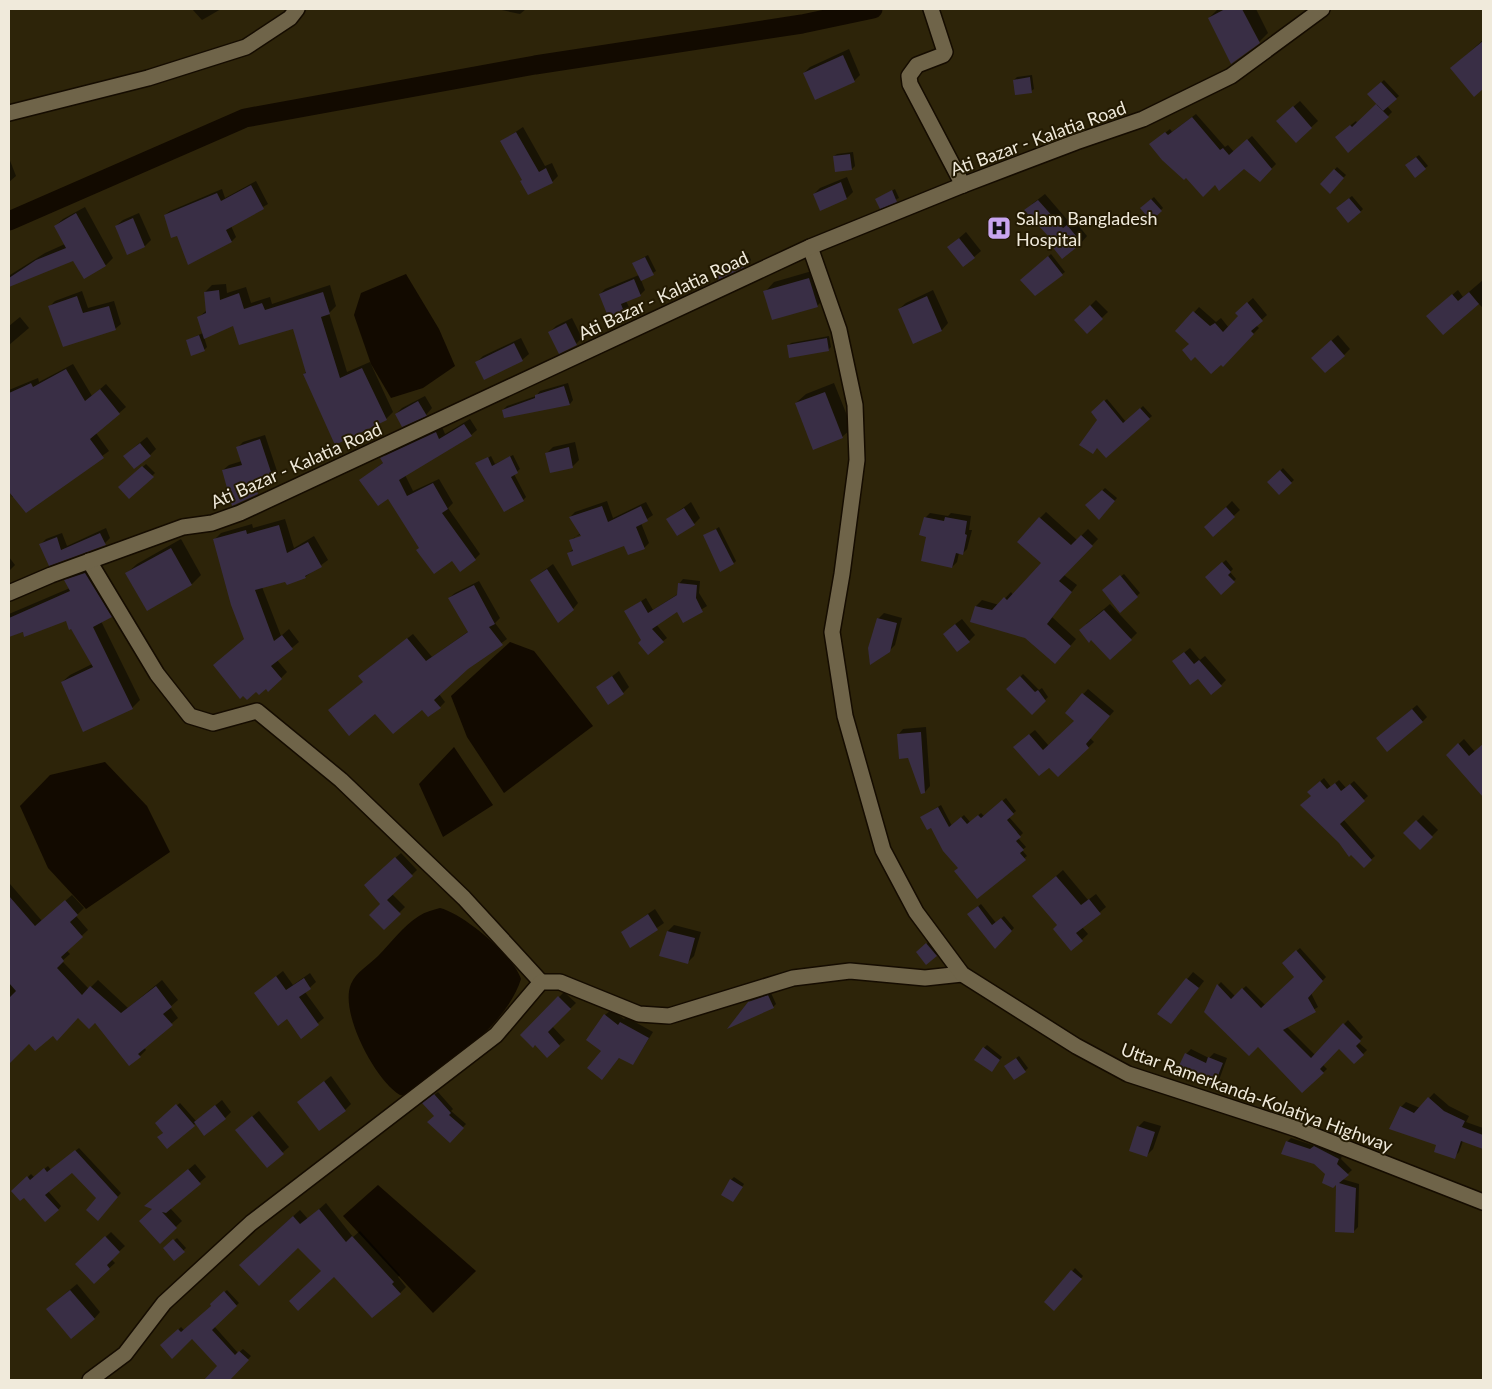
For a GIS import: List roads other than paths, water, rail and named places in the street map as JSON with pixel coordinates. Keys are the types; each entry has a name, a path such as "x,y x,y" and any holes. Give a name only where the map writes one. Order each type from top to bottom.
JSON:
{"street":[{"path":"9,113 148,78 246,47 290,18 297,9"},
{"path":"931,9 945,52 943,55 917,65 909,76 910,84 962,185"},
{"name":"Ati Bazar - Kalatia Road","path":"9,593 182,527 212,524 240,513 810,247 962,185 1076,142 1113,131 1166,109 1231,76 1322,9"},
{"name":"Uttar Ramerkanda-Kolatiya Highway","path":"810,247 839,330 856,405 857,460 842,574 832,632 845,716 883,850 916,912 962,974 1076,1046 1128,1074 1296,1129 1483,1202"},
{"path":"89,561 157,674 190,716 214,723 257,712 341,780 464,898 541,982 560,982 639,1014 669,1016 793,978 850,971 925,978 962,974"},
{"path":"90,1380 125,1354 164,1303 250,1223 496,1035 541,982"}],"waterway":[{"path":"9,221 245,118 535,65 802,24 873,9"}],"place":[{"name":"Salam Bangladesh Hospital","path":"999,228"}]}
